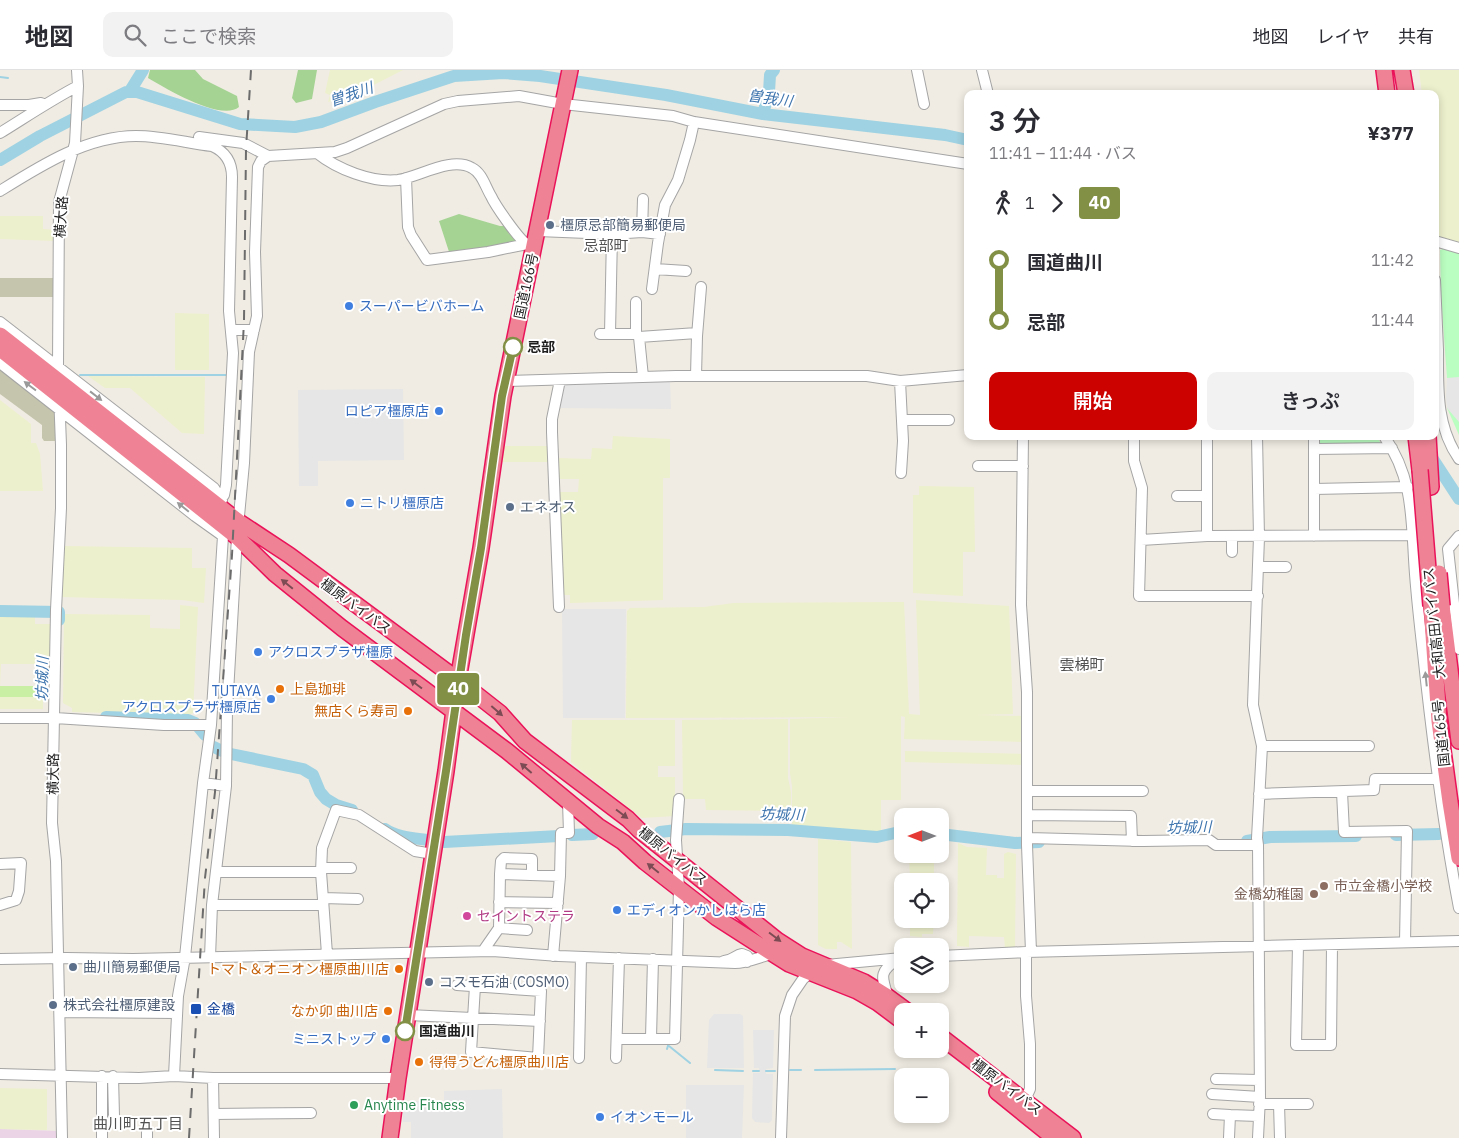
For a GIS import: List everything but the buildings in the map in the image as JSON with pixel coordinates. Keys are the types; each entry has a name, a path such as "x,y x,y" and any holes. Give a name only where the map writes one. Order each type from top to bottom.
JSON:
{"highway":[{"name":"国道166号","path":"458,680 481,548 495,444 506,381 531,245 538,231 570,70"},
{"path":"1384,70 1386,90"},
{"path":"1393,70 1396,90"},
{"path":"1402,70 1405,90"},
{"path":"1412,70 1415,90"},
{"name":"橿原バイパス","path":"0,335 59,388 231,531 275,574 342,628 507,751 598,826 623,842 717,918 789,964 864,982 896,1003"},
{"name":"橿原バイパス","path":"0,349 59,388 219,502 231,531 289,555 458,680 500,713 525,741 628,818 639,830 778,940 802,956 816,969 878,1003 894,1015"},
{"name":"大和高田バイパス","path":"1417,440 1459,808"},
{"name":"大和高田バイパス","path":"1430,440 1437,606 1459,741"},
{"name":"国道165号","path":"1437,606 1459,699"},
{"name":"国道165号","path":"1437,606 1443,754 1459,858"},
{"path":"390,1138 455,713 458,680"},
{"path":"446,771 454,758 460,736 467,732 478,731"},
{"path":"549,787 562,769"},
{"name":"橿原バイパス","path":"949,1043 1073,1138"},
{"name":"橿原バイパス","path":"949,1056 1054,1138"}],"street":[{"name":"横大路","path":"62,1138 56,861 52,823 56,612 61,508 58,349 59,202 74,148 78,88 77,70"},
{"path":"917,70 924,104"},
{"path":"982,70 987,90"},
{"path":"0,133 54,99 78,88"},
{"path":"174,1076 179,984 185,958 231,531 241,490 244,463 249,352 256,316 254,252 258,167 261,161 268,156 317,153 348,148 434,108 458,101 519,96 563,104 673,116 694,122 964,163"},
{"path":"0,105 41,103 46,105"},
{"path":"652,289 665,205 678,180 694,122"},
{"path":"0,191 74,148 122,137 183,136 234,141 251,146 268,156"},
{"path":"151,137 218,148 228,159 232,168 230,311 233,353 226,485 219,502"},
{"path":"317,153 327,161 349,172 382,180 406,178 441,166 462,165 474,169 484,180 494,202 531,245"},
{"path":"406,178 408,227 427,260 531,245"},
{"path":"642,232 644,199"},
{"path":"538,231 612,234 642,232 660,234"},
{"path":"612,234 605,334 697,333"},
{"path":"1439,242 1459,248"},
{"path":"655,269 686,271"},
{"path":"696,376 701,287"},
{"path":"636,302 643,376"},
{"path":"0,322 36,349 59,388"},
{"path":"231,330 254,330"},
{"path":"36,349 58,349"},
{"path":"0,363 59,388"},
{"path":"506,381 643,376 867,376 900,381 964,376"},
{"path":"559,607 552,418 560,380"},
{"path":"900,381 903,441 901,473"},
{"path":"1439,408 1444,430 1450,445 1459,459"},
{"path":"902,420 949,420"},
{"path":"1023,440 1021,605 1027,692 1029,952 1026,996 1030,1044 1030,1089 1025,1100"},
{"path":"1134,440 1134,461 1142,488 1139,596 1258,596"},
{"path":"1207,440 1207,536"},
{"path":"1257,440 1259,536 1253,705 1262,746 1258,842 1260,1080 1258,1138"},
{"path":"1314,440 1314,536"},
{"path":"1387,440 1403,471 1408,487 1416,594 1429,706 1459,908"},
{"path":"1314,449 1392,448"},
{"path":"978,466 1023,466"},
{"path":"1314,489 1408,487"},
{"path":"1177,496 1207,496"},
{"path":"210,957 212,905 226,786 231,531"},
{"path":"1141,540 1207,536 1412,535"},
{"path":"1232,536 1232,552"},
{"path":"1458,539 1448,549 1455,593 1459,649"},
{"path":"1258,567 1286,567"},
{"path":"1416,594 1455,593"},
{"path":"0,718 54,718 211,726"},
{"path":"1262,746 1369,746"},
{"path":"208,752 226,758"},
{"path":"1260,794 1374,790 1375,779 1439,779"},
{"path":"203,783 226,786"},
{"path":"1028,791 1142,792"},
{"path":"1342,792 1344,832 1407,831 1405,942"},
{"path":"617,1039 671,1039 679,889 676,859 679,799"},
{"path":"553,956 560,876 561,833 569,833 568,802"},
{"path":"327,954 321,870 322,848 336,810 359,815 415,852 433,854"},
{"path":"1028,815 1131,816 1132,841"},
{"path":"1028,842 1258,842"},
{"path":"483,951 500,928 501,861 504,858 532,858 532,875"},
{"path":"0,864 20,863 19,891 16,900 0,905"},
{"path":"216,872 351,868"},
{"path":"500,874 560,876"},
{"path":"212,905 358,899"},
{"path":"500,902 558,903"},
{"path":"500,928 527,930"},
{"path":"949,956 1459,942"},
{"path":"1298,945 1296,1045 1331,1045 1332,945"},
{"path":"0,959 133,959 483,951 553,956 723,961 735,963 747,962 773,954"},
{"path":"578,1058 581,957"},
{"path":"616,1058 619,958"},
{"path":"651,1038 653,959"},
{"path":"781,1138 785,1016 792,995 816,969 894,959"},
{"path":"888,997 882,979 888,965 894,962"},
{"path":"457,984 541,991 538,1058 471,1052 475,986"},
{"path":"60,1012 178,1013"},
{"path":"408,1016 540,1021"},
{"path":"0,1074 139,1078 174,1076 213,1078 398,1078"},
{"path":"108,1076 114,1116"},
{"path":"102,1138 108,1076"},
{"path":"213,1078 214,1138"},
{"path":"1216,1079 1260,1080"},
{"path":"1212,1094 1279,1104 1308,1104"},
{"path":"1279,1104 1280,1138"},
{"path":"214,1114 311,1113"},
{"path":"1213,1114 1258,1116"},
{"path":"1229,1138 1230,1115"}],"shaded area":[{"path":"330,70 403,70 356,94 328,102 330,95 325,93"},
{"path":"1419,70 1459,70 1459,243 1439,237 1439,90 1422,90"},
{"path":"0,216 43,216 43,229 56,230 56,241 0,239"},
{"path":"0,278 54,278 55,297 0,297"},
{"path":"175,313 209,314 209,370 175,370"},
{"path":"0,367 58,411 57,441 44,441 42,438 42,425 0,394"},
{"path":"88,376 205,377 204,434 182,433 130,388 105,388"},
{"path":"1459,377 1459,422 1447,408 1446,397 1447,378"},
{"path":"670,380 671,409 556,408 562,385"},
{"path":"403,389 404,460 318,461 318,486 299,486 298,390"},
{"path":"0,400 31,424 31,443 36,443 40,454 43,491 0,491"},
{"path":"613,436 670,439 670,478 663,478 663,600 570,603 570,595 560,595 556,492 578,492 579,479 556,479 556,458 591,459 592,448 612,449"},
{"path":"503,446 549,446 550,462 499,462"},
{"path":"919,486 974,487 975,552 963,552 963,596 913,593 913,495 919,495"},
{"path":"62,546 192,548 192,568 206,568 204,603 182,600 60,597"},
{"path":"916,600 1009,606 1013,714 976,715 1024,716 1024,742 904,739 905,717 901,716 901,800 881,800 881,833 874,835 792,828 790,719 850,717 626,718 627,611 630,608 704,607 734,603 904,602 909,714 920,715"},
{"path":"180,605 198,607 193,713 188,715 72,712 72,708 63,703 64,614 150,615 150,628 180,629"},
{"path":"562,609 626,609 625,718 563,718"},
{"path":"35,615 35,624 50,624 50,664 1,664 0,686 0,616"},
{"path":"0,697 43,697 43,709 0,709"},
{"path":"788,719 788,778 791,792 791,811 706,810 705,799 683,799 682,720"},
{"path":"572,720 675,720 675,766 658,766 658,777 675,777 675,816 642,818 571,762"},
{"path":"905,751 1025,754 1024,765 905,762"},
{"path":"818,839 851,842 852,949 841,942 837,942 837,949 826,949 818,945"},
{"path":"958,843 967,847 987,848 986,875 997,875 997,878 1004,878 1004,854 1008,852 1016,854 1015,948 1005,948 1004,937 969,936 969,947 957,946"},
{"path":"909,863 934,863 934,873 910,873"},
{"path":"910,928 933,928 933,934 922,934 922,937 910,936"},
{"path":"714,1014 740,1014 743,1016 744,1068 707,1068 709,1020"},
{"path":"753,1030 774,1030 773,1068 766,1069 766,1074 773,1074 772,1120 769,1123 755,1122 752,1118 753,1073 760,1073 759,1068 754,1068"},
{"path":"686,1085 744,1085 742,1138 686,1138"},
{"path":"0,1088 47,1089 47,1130 0,1129"},
{"path":"502,1089 503,1138 411,1138 411,1122 403,1122 403,1108 409,1108 409,1101 444,1101 444,1091"},
{"path":"0,1129 58,1131 58,1138 0,1138"}],"green space":[{"path":"150,70 195,70 203,79 237,96 239,107 231,110 220,110 193,102 148,78"},
{"path":"298,70 317,70 312,99 296,103 292,98"},
{"path":"459,214 506,226 509,234 515,234 517,249 452,261 439,221"},
{"path":"1440,250 1459,253 1459,435 1447,408 1447,378 1441,295"},
{"path":"1318,440 1379,440 1382,446 1322,446"},
{"path":"0,686 48,686 48,697 0,697"}],"waterway":[{"path":"130,91 143,70"},
{"path":"763,114 769,92 770,75 774,70"},
{"name":"曽我川","path":"0,160 40,136 126,92 137,92 240,124 295,127 321,122 454,76 503,73 540,76 666,95 763,114 945,135 964,139"},
{"path":"0,77 8,78"},
{"path":"80,375 226,375"},
{"name":"曽我川","path":"1429,453 1459,499"},
{"name":"坊城川","path":"0,611 59,612 59,620"},
{"name":"坊城川","path":"106,717 188,720 195,723 205,735"},
{"name":"坊城川","path":"214,747 222,751"},
{"name":"坊城川","path":"231,754 303,769 313,775 320,792 326,799 336,805 352,810"},
{"name":"坊城川","path":"385,829 389,832 411,838 428,840"},
{"name":"坊城川","path":"660,832 686,829 788,830 877,837 894,833"},
{"name":"坊城川","path":"572,835 593,834"},
{"name":"坊城川","path":"1396,835 1439,834"},
{"name":"坊城川","path":"949,835 1015,843 1039,842"},
{"name":"坊城川","path":"444,842 559,836"},
{"name":"坊城川","path":"1247,841 1270,837 1356,836"},
{"path":"667,1049 669,1042"},
{"path":"669,1046 690,1063"},
{"path":"815,1070 894,1069"},
{"path":"715,1070 743,1071"},
{"path":"790,1070 801,1070"},
{"path":"753,1071 759,1071"},
{"path":"766,1071 775,1071"}],"railway":[{"path":"189,1138 205,878 215,792 232,555 244,321 246,149 251,70"}],"bus line":[{"name":"40","path":"405,1031 455,713 458,680 481,548 502,396 513,347"}],"place":[{"name":"橿原忌部簡易郵便局","path":"550,225"},
{"name":"スーパービバホーム","path":"349,306"},
{"name":"忌部","path":"513,347"},
{"name":"ロピア橿原店","path":"439,411"},
{"name":"ニトリ橿原店","path":"350,503"},
{"name":"エネオス","path":"510,507"},
{"name":"アクロスプラザ橿原","path":"258,652"},
{"name":"上島珈琲","path":"280,689"},
{"name":"TUTAYA アクロスプラザ橿原店","path":"271,699"},
{"name":"無店くら寿司","path":"408,711"},
{"name":"市立金橋小学校","path":"1324,886"},
{"name":"金橋幼稚園","path":"1314,894"},
{"name":"エディオンかしはら店","path":"617,910"},
{"name":"セイントステラ","path":"467,916"},
{"name":"曲川簡易郵便局","path":"73,967"},
{"name":"トマト＆オニオン橿原曲川店","path":"399,969"},
{"name":"コスモ石油 (COSMO)","path":"429,982"},
{"name":"株式会社橿原建設","path":"53,1005"},
{"name":"金橋","path":"196,1009"},
{"name":"なか卯 曲川店","path":"388,1011"},
{"name":"国道曲川","path":"405,1031"},
{"name":"ミニストップ","path":"386,1039"},
{"name":"得得うどん橿原曲川店","path":"419,1062"},
{"name":"Anytime Fitness","path":"354,1105"},
{"name":"イオンモール","path":"600,1117"}],"district":[{"name":"忌部町","path":"606,245"},
{"name":"雲梯町","path":"1082,664"},
{"name":"曲川町五丁目","path":"138,1123"}]}
